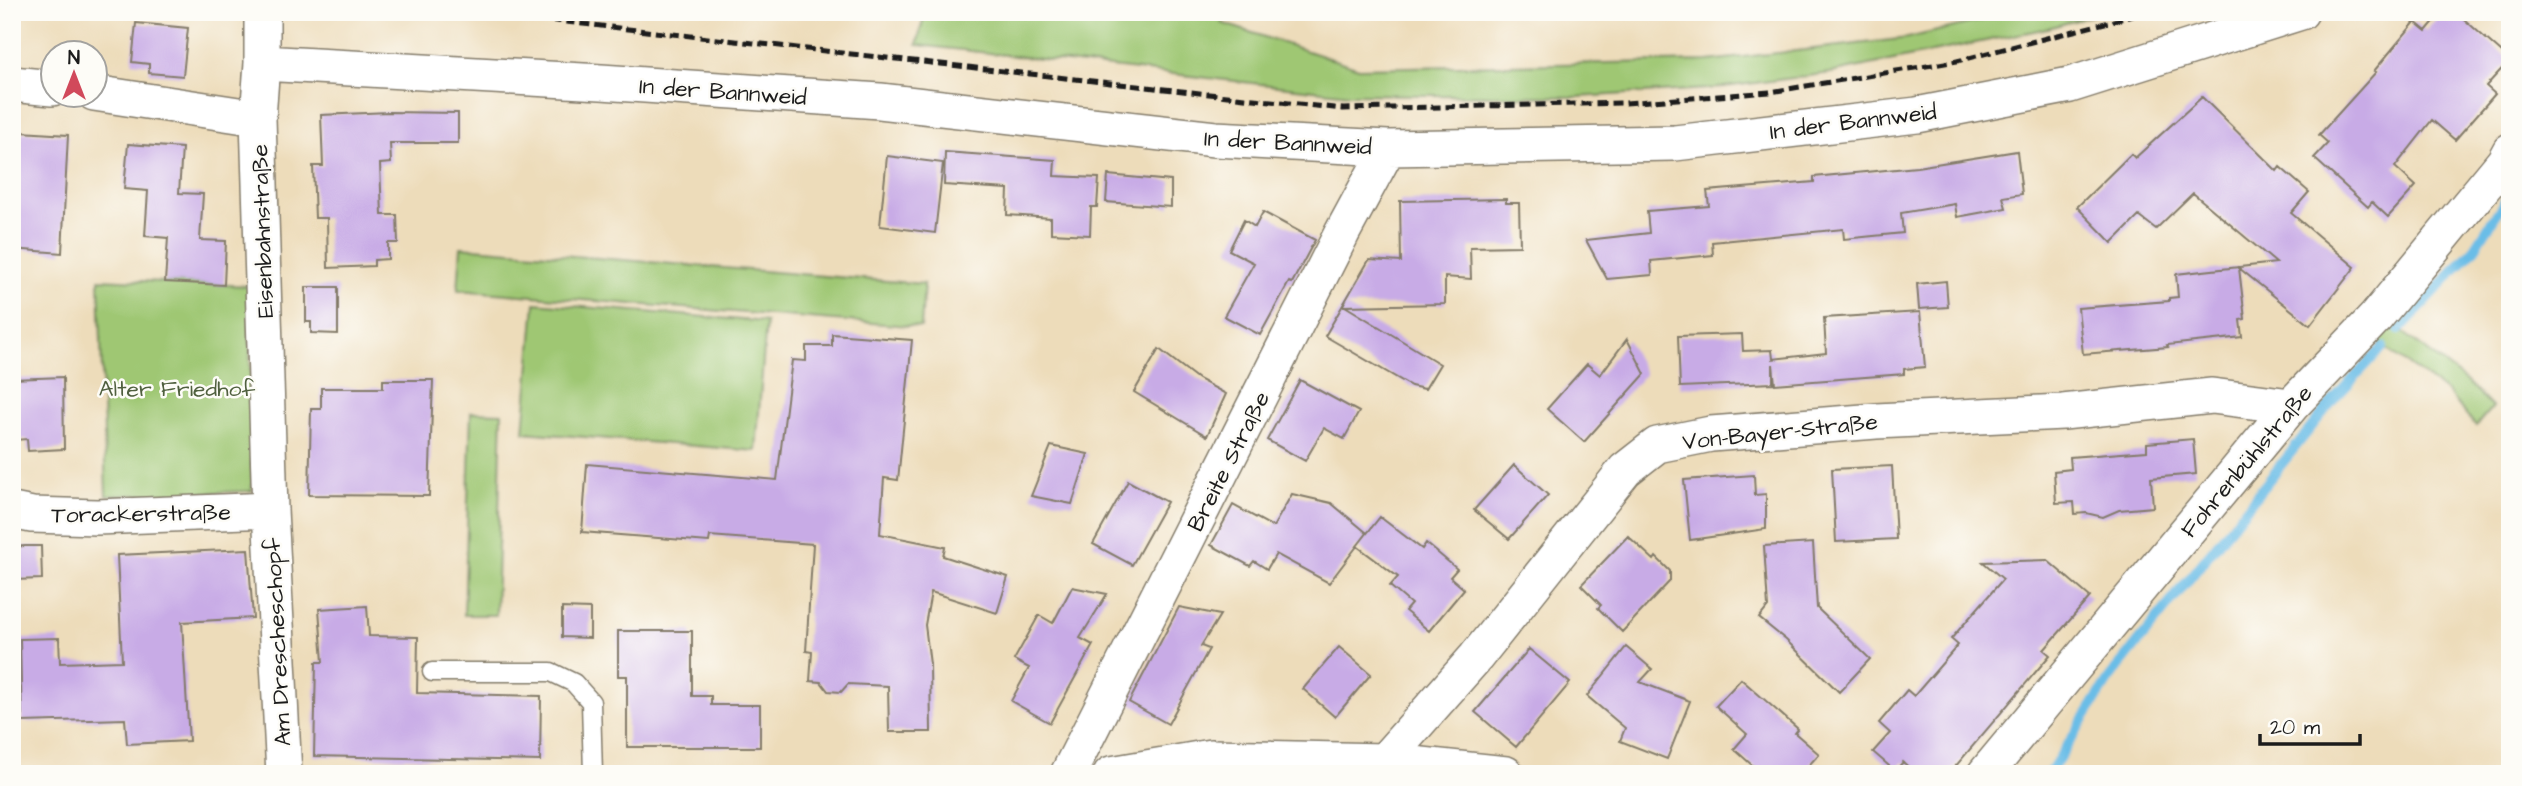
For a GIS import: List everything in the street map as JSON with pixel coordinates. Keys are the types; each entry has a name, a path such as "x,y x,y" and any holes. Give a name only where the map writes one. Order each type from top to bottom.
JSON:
{"street":[{"path":"258,118 262,12"},
{"name":"In der Bannweid","path":"262,64 601,82 880,101 1215,139 1388,148 1675,142 1917,115 2070,85 2301,12"},
{"path":"12,84 38,87"},
{"name":"Eisenbahnstraße","path":"108,95 258,118 270,510"},
{"name":"Breite Straße","path":"1068,774 1342,233 1388,148"},
{"name":"Fohrenbühlstraße","path":"1985,774 2291,406 2376,317 2504,162 2510,151"},
{"name":"Von-Bayer-Straße","path":"1382,767 1476,657 1625,470 1657,445 1712,434 1876,421 2063,412 2212,396 2291,406"},
{"name":"Torackerstraße","path":"12,511 32,515 97,517 270,510"},
{"name":"Am Drescheschopf","path":"270,510 284,774"},
{"path":"1111,774 1211,757 1506,774"}],"lane":[{"path":"432,672 551,671 574,683 591,702 593,774"}],"green space":[{"path":"925,12 1225,12 1222,23 1359,68 1708,61 1908,38 2017,12 2106,12 2048,28 1831,73 1709,89 1578,97 1349,94 917,45"},
{"path":"461,247 924,284 921,327 458,290"},
{"name":"Alter Friedhof","path":"99,279 249,286 252,491 106,496"},
{"path":"535,303 766,322 756,451 524,432"},
{"path":"2390,322 2467,382 2492,407 2476,426 2447,392 2376,340"},
{"path":"471,412 502,413 496,615 464,615"}],"building":[{"path":"2442,12 2456,12 2510,60 2486,86 2495,94 2455,140 2432,120 2395,167 2416,186 2388,217 2372,202 2368,207 2314,158 2328,143 2319,135 2376,72 2374,71 2415,22 2426,31"},
{"path":"136,23 188,28 183,76 149,73 149,64 132,62"},
{"path":"2202,97 2277,171 2280,167 2309,192 2291,213 2355,267 2310,325 2239,268 2245,319 2240,320 2242,337 2083,354 2078,308 2169,301 2169,298 2178,297 2176,274 2276,263 2193,193 2156,229 2139,216 2112,243 2077,207 2131,154 2135,158"},
{"path":"458,113 458,143 390,143 391,163 380,164 382,215 397,215 398,243 388,243 388,259 374,260 374,266 328,268 327,218 315,218 313,166 323,166 321,115"},
{"path":"21,132 68,135 62,253 12,249 12,206 17,206"},
{"path":"128,144 182,148 179,193 203,194 200,240 226,241 224,285 165,282 168,238 145,236 148,191 124,189"},
{"path":"2017,151 2022,194 2003,197 2006,208 1957,217 1955,204 1901,213 1903,233 1844,239 1843,229 1712,242 1713,255 1651,261 1652,275 1607,279 1586,240 1649,233 1647,211 1709,206 1707,191 1814,182 1814,177 1917,167"},
{"path":"945,152 1055,160 1054,176 1099,178 1097,207 1091,207 1090,235 1051,233 1051,218 1007,215 1008,189 944,185"},
{"path":"887,156 943,163 935,233 880,226"},
{"path":"1108,175 1171,181 1171,207 1106,202"},
{"path":"1506,199 1506,203 1519,203 1520,246 1470,247 1471,279 1445,277 1445,304 1345,306 1440,364 1425,389 1411,386 1325,336 1369,260 1401,262 1400,201"},
{"path":"1263,212 1315,240 1260,335 1224,316 1254,263 1229,250 1244,220 1255,227"},
{"path":"1946,281 1948,307 1919,309 1917,284"},
{"path":"306,287 338,287 338,334 311,333 311,322 306,322"},
{"path":"1920,312 1925,367 1904,369 1904,374 1775,384 1773,364 1773,383 1680,387 1678,336 1742,334 1743,351 1772,350 1773,359 1826,353 1824,318"},
{"path":"832,334 912,340 898,480 884,478 880,534 945,547 943,556 1008,577 997,613 931,592 925,625 930,664 931,732 889,732 888,686 848,684 841,692 828,691 821,682 810,681 812,652 806,651 813,544 710,536 709,542 582,532 587,464 777,480 792,360 806,361 806,346 832,346"},
{"path":"1627,339 1645,374 1584,442 1547,409 1587,364 1600,375"},
{"path":"1159,349 1198,379 1226,394 1207,436 1134,392"},
{"path":"63,377 64,449 28,451 27,439 15,440 12,379"},
{"path":"383,380 433,380 429,496 309,495 311,409 321,409 321,388 383,388"},
{"path":"1300,380 1359,412 1344,439 1324,428 1305,461 1267,440"},
{"path":"2193,439 2196,474 2151,478 2153,507 2119,510 2103,517 2086,513 2075,514 2074,502 2056,503 2054,471 2071,469 2070,457 2147,451 2147,443"},
{"path":"1051,446 1088,454 1072,504 1031,496"},
{"path":"1514,465 1548,495 1509,539 1474,510"},
{"path":"1892,466 1896,539 1836,542 1832,469"},
{"path":"1754,475 1755,495 1766,494 1766,529 1690,540 1684,480"},
{"path":"1128,481 1167,502 1132,565 1093,544"},
{"path":"1292,494 1331,503 1367,533 1329,583 1276,554 1267,569 1254,561 1250,566 1211,545 1233,505 1273,527"},
{"path":"1380,517 1422,549 1426,543 1457,569 1450,577 1464,589 1429,631 1405,611 1411,604 1390,586 1398,577 1357,546"},
{"path":"1628,536 1670,571 1670,581 1622,632 1598,608 1601,605 1581,585"},
{"path":"1813,543 1817,608 1870,659 1839,692 1786,640 1759,618 1768,607 1764,546"},
{"path":"41,546 42,579 12,580 12,547"},
{"path":"248,549 253,618 182,622 189,741 127,744 125,719 22,722 20,639 59,638 60,663 122,661 117,555"},
{"path":"2047,560 2090,597 2044,650 2050,655 1949,774 1916,774 1903,762 1895,771 1873,752 1890,733 1879,723 1907,690 1914,696 1958,645 1951,639 2003,579 1983,562"},
{"path":"1072,587 1107,594 1080,638 1093,645 1050,723 1011,701 1029,668 1014,660 1039,615 1053,623"},
{"path":"367,606 369,636 418,637 417,693 541,696 540,761 314,756 316,662 323,662 319,609"},
{"path":"1179,607 1220,615 1201,646 1209,649 1168,724 1129,702"},
{"path":"562,608 590,609 590,638 562,637"},
{"path":"618,631 692,631 692,696 711,696 711,705 760,705 760,747 627,747 627,676 618,676"},
{"path":"1339,647 1371,674 1335,717 1303,689"},
{"path":"1626,647 1652,669 1640,682 1690,701 1667,759 1620,741 1625,728 1587,696"},
{"path":"1529,649 1570,683 1516,747 1475,712"},
{"path":"1741,679 1798,729 1795,733 1819,754 1801,774 1762,774 1734,749 1747,734 1716,706"}],"waterway":[{"path":"2399,330 2475,248 2510,193"},
{"path":"2049,774 2109,679 2334,399 2383,347"}],"railway":[{"path":"476,12 1343,109 1625,103 1770,92 1957,61 2148,12"}]}
